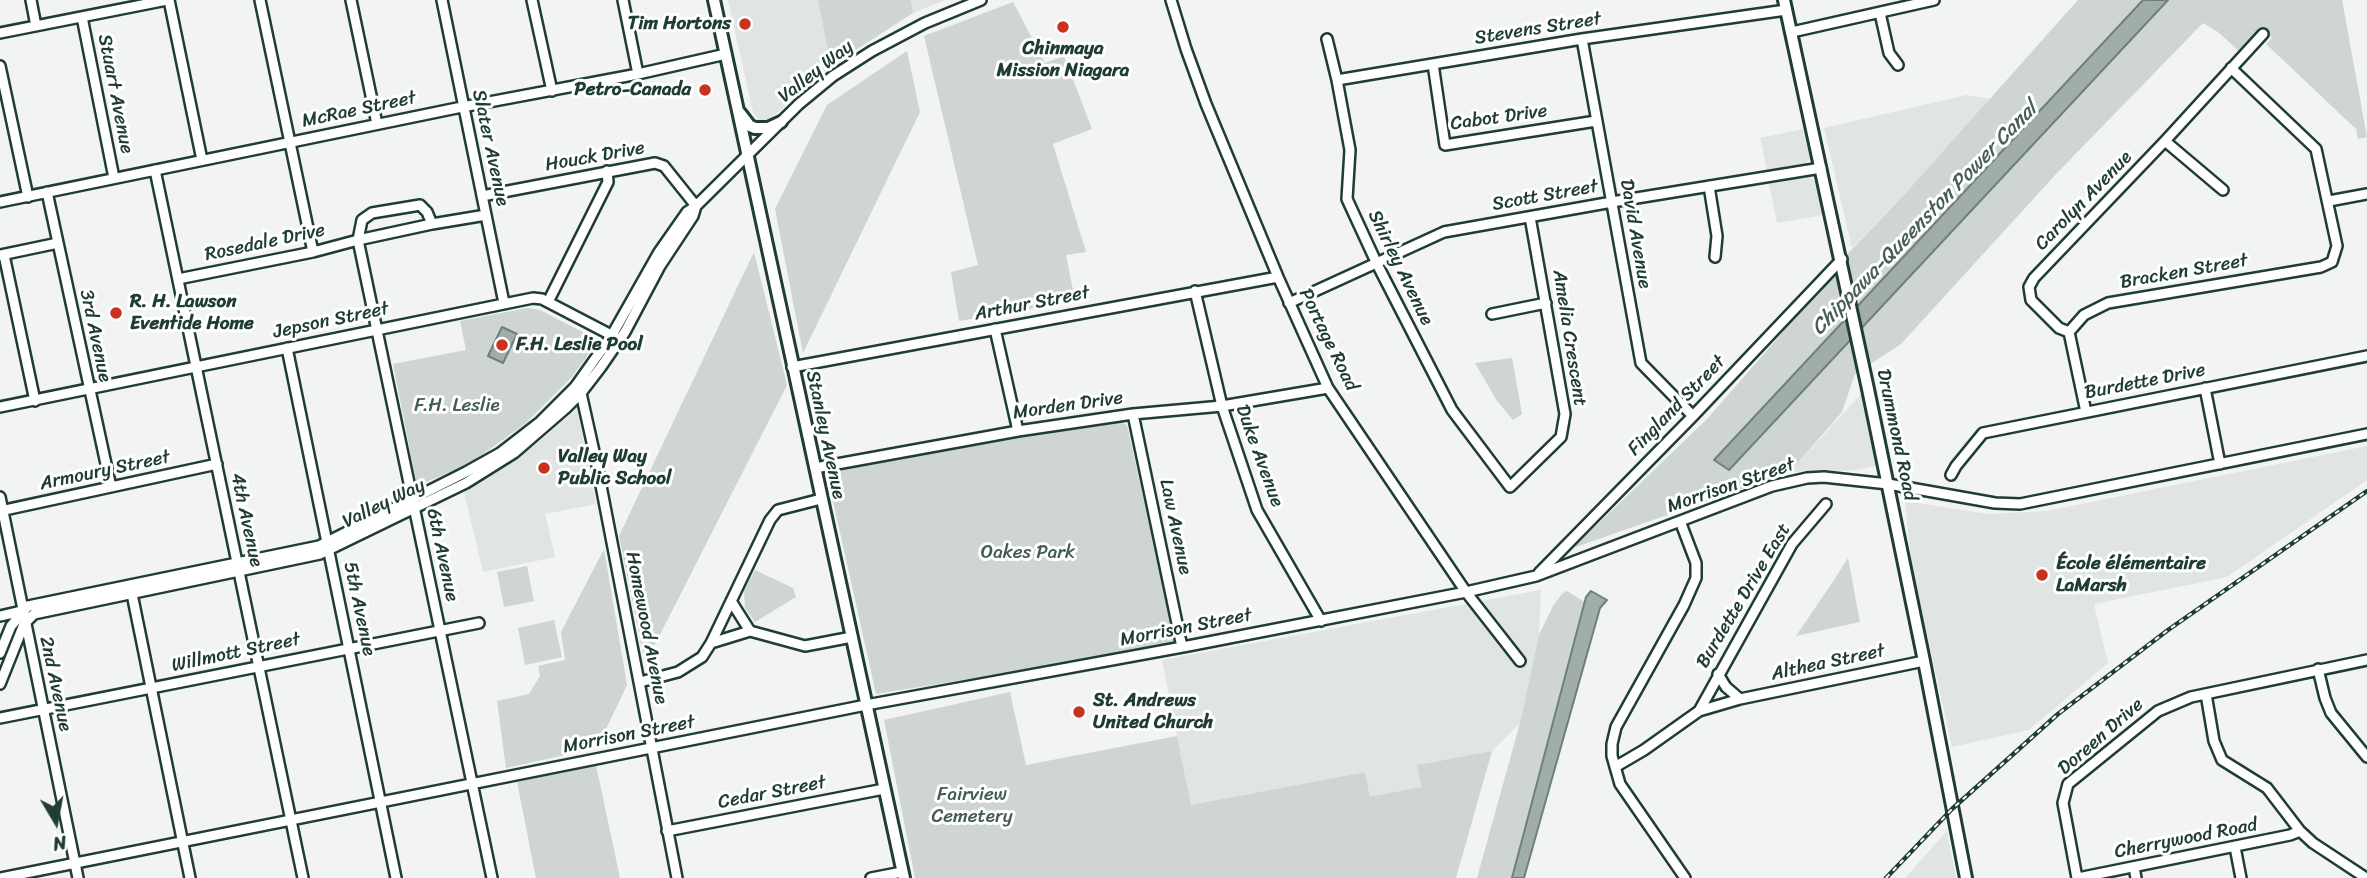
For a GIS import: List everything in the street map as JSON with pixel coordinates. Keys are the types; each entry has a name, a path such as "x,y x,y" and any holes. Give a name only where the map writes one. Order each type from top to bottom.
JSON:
{"main road":[{"name":"Stanley Avenue","path":"714,0 903,875"},
{"name":"Drummond Road","path":"1785,5 1842,259 1966,878"},
{"path":"736,104 744,119 754,128 768,128 781,122"}],"street":[{"path":"31,0 36,26"},
{"path":"0,33 168,0 202,160"},
{"path":"260,0 313,252"},
{"path":"351,0 377,124"},
{"name":"Slater Avenue","path":"442,0 504,303"},
{"path":"532,0 552,91"},
{"path":"623,0 638,74"},
{"name":"Valley Way","path":"24,624 41,611 131,589 238,567 309,558 414,505 466,483 514,453 578,390 616,337 693,216 696,206 746,155 833,76 872,51 931,20 981,0"},
{"name":"Portage Road","path":"1171,0 1202,93 1289,303 1328,387 1466,592 1520,661"},
{"path":"1792,32 1934,0"},
{"name":"Stevens Street","path":"1337,80 1785,5"},
{"path":"1880,13 1889,52 1898,65"},
{"name":"Stuart Avenue","path":"82,17 114,178"},
{"name":"Carolyn Avenue","path":"2069,332 2059,328 2031,300 2029,287 2034,278 2263,34"},
{"name":"Shirley Avenue","path":"1327,39 1350,150 1347,199 1377,264 1452,410 1510,486"},
{"name":"David Avenue","path":"1582,39 1640,363 1693,416"},
{"name":"McRae Street","path":"0,202 726,54"},
{"name":"Cabot Drive","path":"1433,64 1445,145 1596,121"},
{"path":"0,66 28,197"},
{"path":"2231,68 2316,149 2329,201 2367,194"},
{"path":"2165,141 2223,190"},
{"name":"Houck Drive","path":"482,196 654,163 664,166 696,206"},
{"name":"Scott Street","path":"1289,303 1444,232 1821,168"},
{"name":"4th Avenue","path":"155,170 303,878"},
{"path":"548,302 608,182 607,171"},
{"path":"1709,186 1717,236 1714,257"},
{"name":"3rd Avenue","path":"47,192 111,487"},
{"name":"Bracken Street","path":"2069,332 2084,316 2108,303 2315,268 2333,262 2337,246 2329,201"},
{"path":"358,240 362,219 372,213 419,205 427,212 432,224"},
{"name":"Rosedale Drive","path":"178,279 313,252 432,224 486,215"},
{"name":"Amelia Crescent","path":"1510,486 1561,438 1565,414 1530,217"},
{"name":"6th Avenue","path":"358,240 492,878"},
{"path":"35,401 2,255 58,243"},
{"name":"Fingland Street","path":"1536,576 1842,259"},
{"name":"Arthur Street","path":"792,368 1278,277"},
{"name":"Duke Avenue","path":"1195,291 1222,406 1257,510 1321,621"},
{"name":"Jepson Street","path":"0,407 533,298 542,299 616,337"},
{"path":"1492,314 1546,303"},
{"path":"995,329 1018,431"},
{"path":"2069,332 2086,412"},
{"name":"5th Avenue","path":"287,348 396,878"},
{"name":"Burdette Drive","path":"1951,475 1983,433 2367,356"},
{"name":"Morden Drive","path":"815,468 1018,431 1133,414 1222,406 1328,387"},
{"path":"2205,388 2220,464"},
{"name":"Homewood Avenue","path":"578,390 640,682 677,878"},
{"name":"Law Avenue","path":"1133,414 1182,647"},
{"name":"Morrison Street","path":"1,878 866,705 1466,592 1536,576 1772,486 1807,478 1824,477 1888,484 1995,503 2020,504 2367,434"},
{"name":"Armoury Street","path":"1,511 217,464"},
{"name":"2nd Avenue","path":"0,497 78,878"},
{"path":"640,682 678,673 702,657 778,510 821,499"},
{"name":"Burdette Drive East","path":"1699,711 1792,544 1826,505"},
{"path":"1680,521 1696,563 1696,578 1685,604 1616,727 1612,744 1620,784 1685,878"},
{"path":"131,589 190,878"},
{"name":"Valley Way","path":"0,617 22,611 37,603 131,589"},
{"path":"731,601 750,631"},
{"path":"0,653 11,626 22,611"},
{"name":"Willmott Street","path":"0,718 479,623"},
{"path":"0,684 24,624"},
{"path":"711,643 750,631 804,646 852,637"},
{"name":"Althea Street","path":"1615,767 1699,711 1740,699 1924,660"},
{"name":"Doreen Drive","path":"2078,878 2063,803 2068,784 2158,711 2191,697 2367,660"},
{"path":"2318,669 2331,713 2367,757"},
{"path":"1718,674 1726,687 1740,699"},
{"path":"2206,694 2214,741 2222,760 2267,788 2300,831 2313,843 2367,878"},
{"name":"Cedar Street","path":"667,831 884,789"},
{"name":"Cherrywood Road","path":"2078,878 2235,847 2300,831"},
{"path":"2235,847 2241,878"},
{"path":"2134,867 2136,878"},
{"path":"871,878 903,875"}],"shaded area":[{"path":"728,0 818,0 831,66 762,126 753,112"},
{"path":"911,0 945,0 913,13"},
{"name":"Chippawa-Queenston Power Canal","path":"2143,0 2168,0 1729,470 1714,460"},
{"path":"1967,95 1991,99 1852,248 1824,128"},
{"path":"1803,129 1810,159 1804,165 1767,170 1760,138"},
{"path":"1810,177 1815,182 1823,215 1777,223 1769,184"},
{"name":"F.H. Leslie Pool","path":"502,327 517,334 503,363 488,356"},
{"path":"1861,394 1876,466 1856,470 1790,472"},
{"name":"Valley Way Public School","path":"577,409 596,504 545,514 555,557 483,572 464,492 536,444"},
{"path":"2367,446 2367,480 2227,577 2094,604 2108,663 2029,730 1952,747 1911,561 1905,501 1988,514 2047,511"},
{"path":"1541,590 1539,635 1520,723 1492,751 1417,765 1421,787 1370,798 1365,772 1191,805 1162,660"},
{"path":"1591,591 1607,600 1600,608 1524,878 1512,878 1586,597"},
{"path":"1947,831 1956,878 1905,878"}],"green space":[{"path":"818,0 911,0 913,13 831,66"},
{"path":"2078,0 2143,0 1714,460 1730,470 2167,0 2342,0 2367,137 2358,139 2356,129 2266,44 2272,38 2262,28 2239,51 2218,32 2203,23 2057,173 1901,344 1855,374 1842,412 1790,472 1573,548 1707,419 1783,332 1789,315 1905,194"},
{"path":"1013,2 1045,63 1064,56 1092,129 1053,144 1086,252 1066,255 1075,301 959,321 951,272 978,265 924,36"},
{"path":"907,51 920,112 803,353 775,209 827,105"},
{"path":"754,252 787,385 645,664 619,536"},
{"name":"F.H. Leslie","path":"527,308 540,310 596,339 586,358 571,378 526,423 471,463 417,486 393,364 466,350 460,321"},
{"path":"1512,358 1522,414 1513,420 1497,401 1475,363"},
{"name":"Oakes Park","path":"1113,419 1127,425 1176,645 876,694 829,483 837,471"},
{"path":"604,549 627,685 597,748 506,768 497,701 529,694 540,676 538,666 565,660 561,632"},
{"path":"1848,558 1860,622 1796,636 1832,583"},
{"path":"527,566 534,601 504,607 497,572"},
{"path":"755,570 793,588 796,597 755,622 745,608 744,591"},
{"path":"1567,591 1591,606 1514,878 1477,878 1520,723 1539,635 1553,606"},
{"path":"554,620 562,657 525,665 518,628"},
{"name":"Fairview Cemetery","path":"1010,692 1026,765 1177,736 1191,805 1365,772 1370,797 1421,787 1417,765 1492,751 1456,878 915,878 884,720"},
{"path":"596,765 620,878 536,878 517,782"}],"railway":[{"path":"1886,878 1952,809 2058,714 2168,630 2367,491"}],"place":[{"name":"Tim Hortons","path":"745,24"},
{"name":"Chinmaya Mission Niagara","path":"1063,27"},
{"name":"Petro-Canada","path":"705,90"},
{"name":"R. H. Lawson Eventide Home","path":"116,313"},
{"name":"F.H. Leslie Pool","path":"502,345"},
{"name":"Valley Way Public School","path":"544,468"},
{"name":"École élémentaire LaMarsh","path":"2042,575"},
{"name":"St. Andrews United Church","path":"1079,712"}]}
